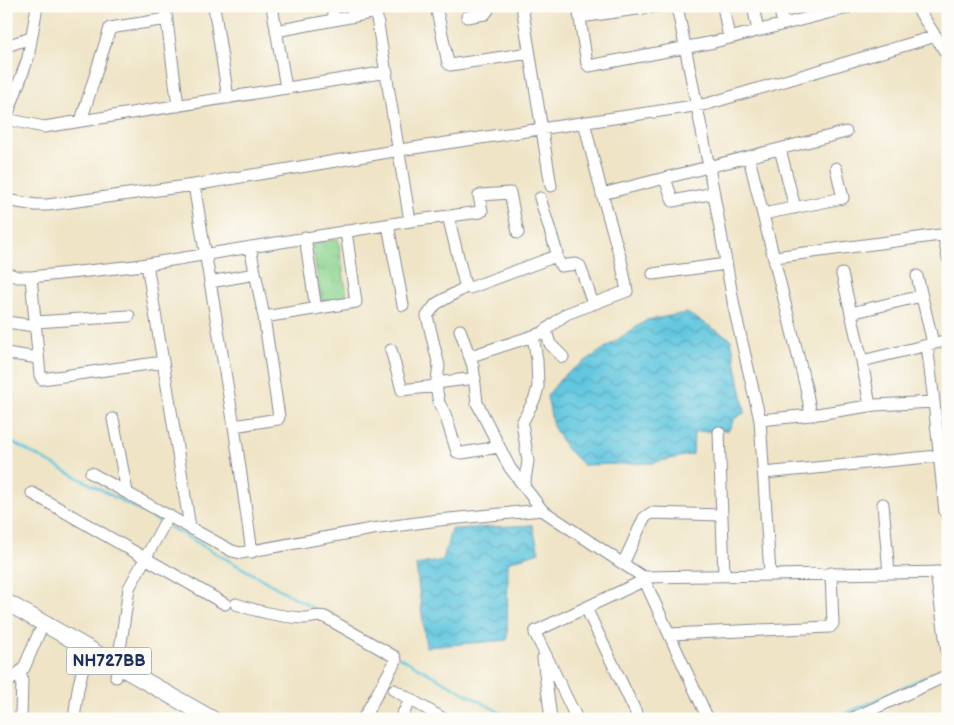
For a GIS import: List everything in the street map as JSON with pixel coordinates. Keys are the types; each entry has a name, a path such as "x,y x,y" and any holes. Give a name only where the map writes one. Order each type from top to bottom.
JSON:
{"highway":[{"name":"NH727BB","path":"6,602 189,719"},
{"name":"NH727BB","path":"6,614 85,660 117,672 212,719"}],"street":[{"path":"37,6 28,58 6,119 44,126 387,72"},
{"path":"165,6 178,106"},
{"path":"214,6 228,98"},
{"path":"272,6 286,88"},
{"path":"332,6 334,19"},
{"path":"436,6 450,65 529,53"},
{"path":"467,17 485,14 488,10 487,6"},
{"path":"522,6 551,186"},
{"path":"658,6 579,12 587,64 589,66 685,48 783,24 827,9 848,8"},
{"path":"677,6 710,167 735,312 760,420 770,574"},
{"path":"723,6 729,38"},
{"path":"754,6 758,30"},
{"path":"779,6 783,24"},
{"path":"916,6 948,56"},
{"path":"276,31 376,9 410,221"},
{"path":"81,121 110,28 167,19"},
{"path":"6,200 48,205 194,185 400,150 696,106 936,36"},
{"path":"6,46 31,38"},
{"path":"471,356 546,331 566,314 624,293 627,290 584,122"},
{"path":"602,194 846,132"},
{"path":"780,149 796,208"},
{"path":"749,158 811,415"},
{"path":"763,214 843,198 836,168"},
{"path":"665,179 673,201 714,193"},
{"path":"194,185 234,426 252,552"},
{"path":"6,273 31,277 147,264 305,237 481,211 480,195 510,193 518,233"},
{"path":"540,198 556,256 561,266 576,264 580,266 593,304"},
{"path":"448,216 466,287"},
{"path":"388,225 403,305"},
{"path":"264,317 356,302 346,231"},
{"path":"774,257 940,236 944,238 948,258"},
{"path":"305,237 316,309"},
{"path":"234,426 279,418 264,317 250,247"},
{"path":"499,447 462,453 457,452 455,449 445,414 439,403 436,385 439,366 427,316 436,304 466,287 470,288 556,256"},
{"path":"147,264 190,527"},
{"path":"653,274 726,264"},
{"path":"210,282 255,274"},
{"path":"842,274 862,361 870,406"},
{"path":"917,276 930,344 934,402 944,455 945,512"},
{"path":"31,277 40,375 45,380 163,362"},
{"path":"851,313 921,296"},
{"path":"6,322 35,324 129,316"},
{"path":"460,330 471,356 478,403 510,468 542,510 644,578 708,719"},
{"path":"546,331 550,344 562,357"},
{"path":"524,487 528,461 522,423 535,398 538,387 533,336"},
{"path":"862,361 948,340"},
{"path":"391,350 402,390 474,378"},
{"path":"6,353 38,358"},
{"path":"760,420 870,406 934,402"},
{"path":"113,419 127,492"},
{"path":"719,432 724,575"},
{"path":"764,474 944,455"},
{"path":"91,473 127,492 166,521 190,527 232,552 242,554 372,529 439,520 542,510"},
{"path":"32,493 231,604 299,618 321,616 395,657 396,660 363,719"},
{"path":"883,504 889,573"},
{"path":"623,564 644,518 651,513 722,515"},
{"path":"117,672 129,588 166,521"},
{"path":"577,719 535,635 536,631 644,578 942,572 948,658"},
{"path":"670,634 830,628 833,624 831,573"},
{"path":"586,608 639,719"},
{"path":"6,684 24,668 39,633"},
{"path":"542,649 551,719"},
{"path":"74,719 78,689 85,660"},
{"path":"20,672 22,680 21,719"},
{"path":"851,719 948,675"},
{"path":"394,690 444,719"},
{"path":"400,719 411,699"}],"green space":[{"path":"338,239 347,297 321,301 312,243"}],"water":[{"path":"687,313 731,339 745,412 734,419 729,430 694,432 693,454 652,463 583,465 567,449 553,426 547,396 563,376 647,320"},
{"path":"532,525 539,552 508,562 507,640 426,647 416,565 443,560 451,529"}],"waterway":[{"path":"6,439 161,522"},
{"path":"166,525 320,612"},
{"path":"399,657 512,719"},
{"path":"834,719 948,667"}]}
